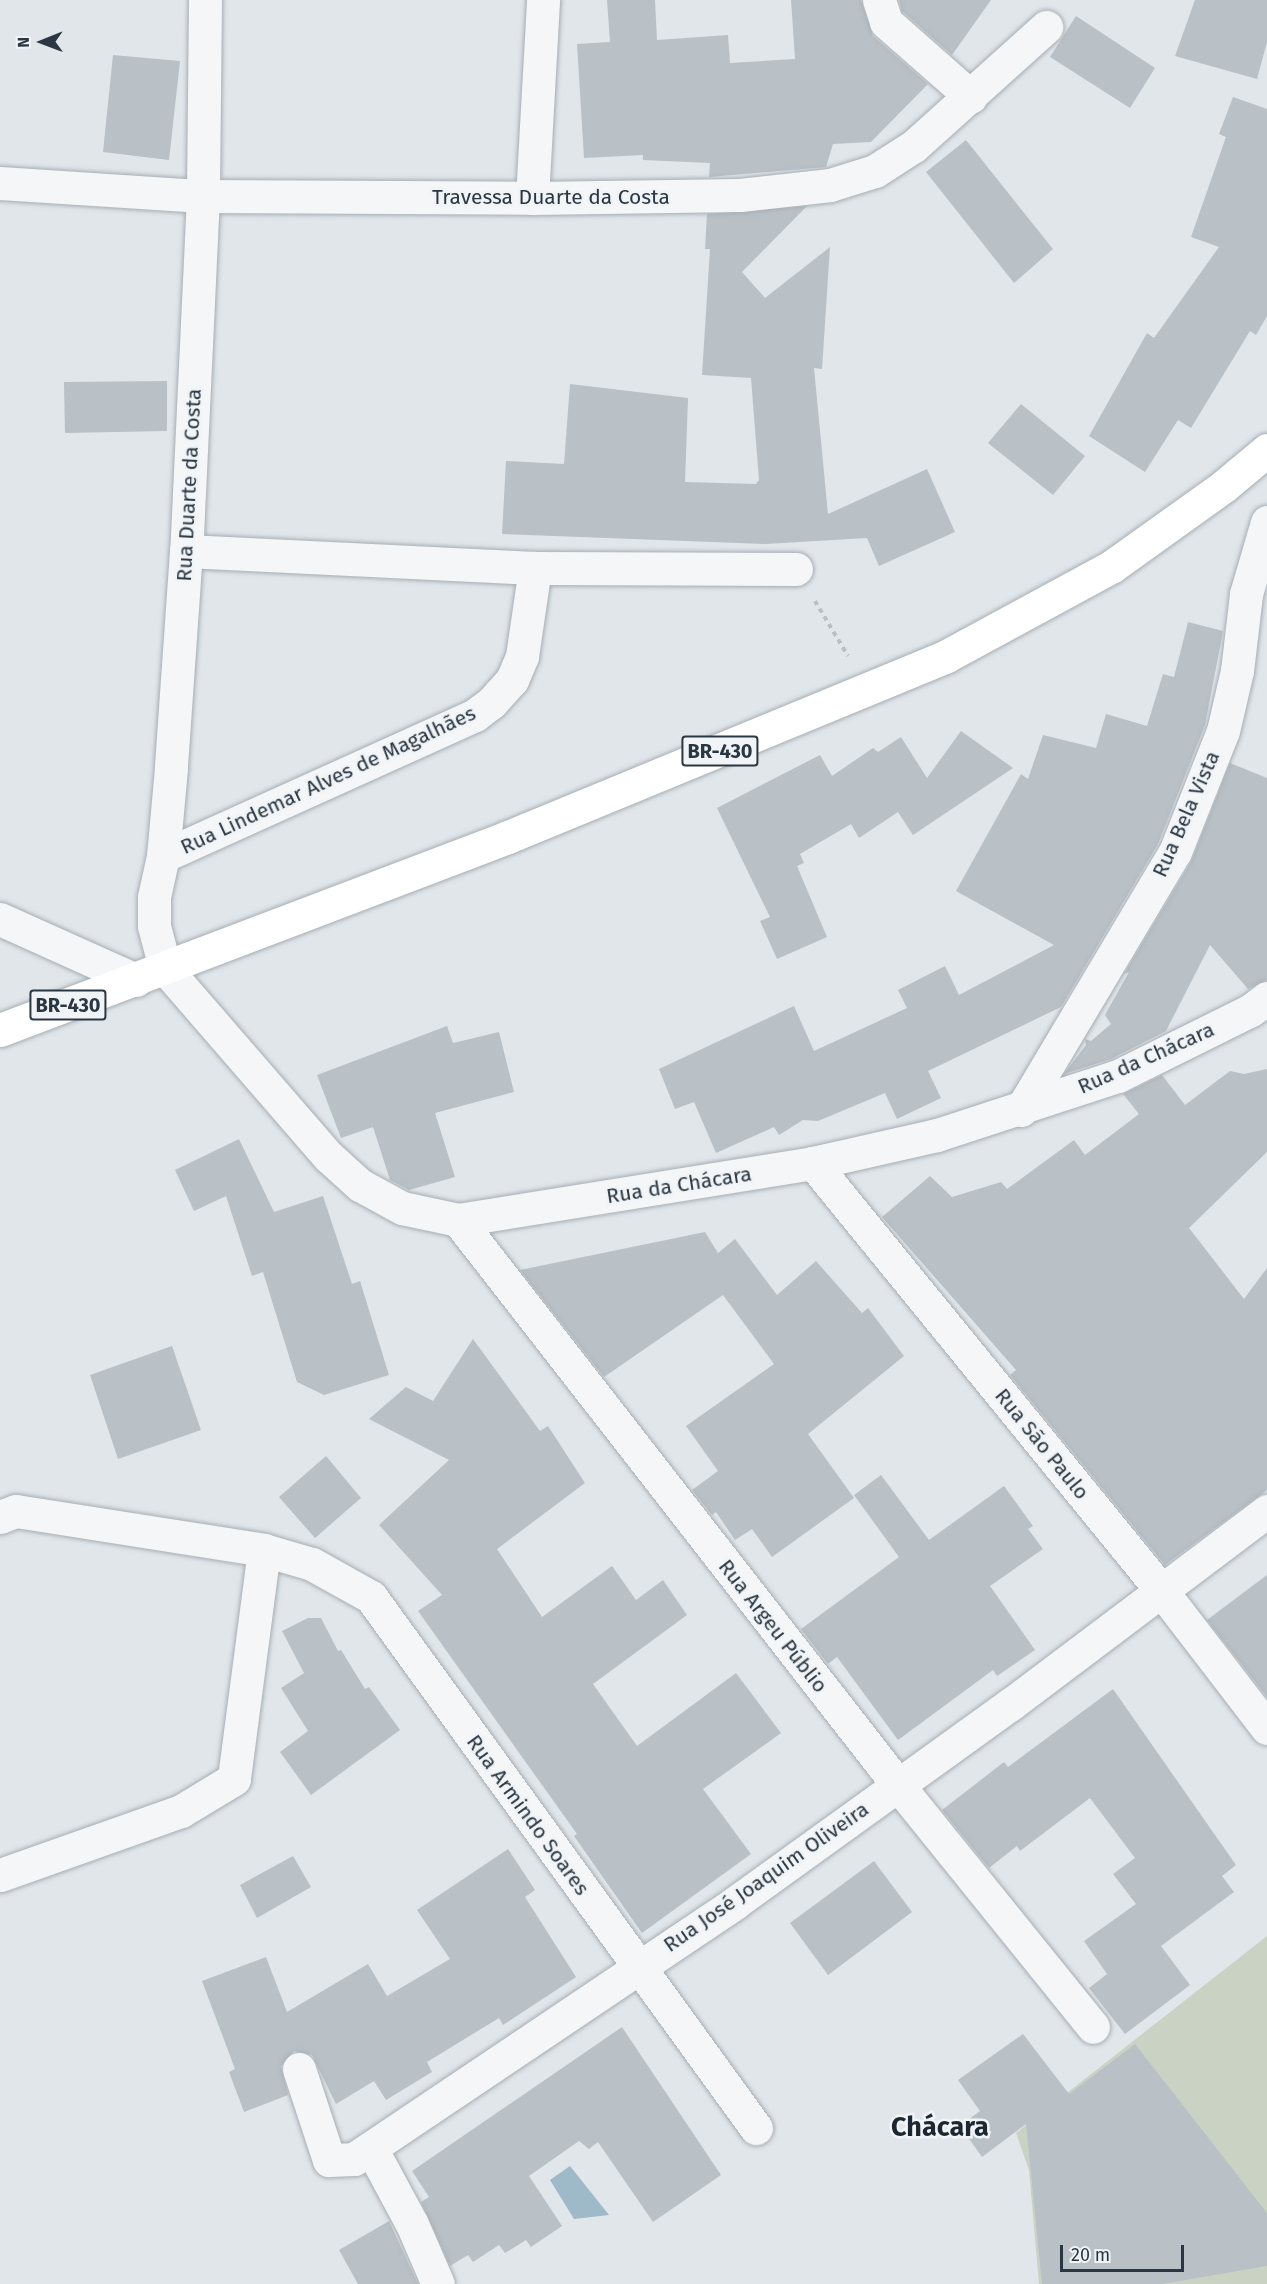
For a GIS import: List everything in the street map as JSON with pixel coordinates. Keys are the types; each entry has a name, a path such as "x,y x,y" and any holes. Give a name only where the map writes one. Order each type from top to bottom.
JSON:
{"main road":[{"name":"BR-430","path":"0,1030 508,837 868,690 1011,624 1111,567 1224,486 1267,450"}],"street":[{"name":"Rua Duarte da Costa","path":"150,974 154,907 163,856 186,550 203,196 205,0"},
{"path":"532,198 543,0"},
{"path":"879,0 892,28 970,97"},
{"name":"Travessa Duarte da Costa","path":"0,183 203,196 532,198 740,195 830,185 875,171 914,147 1046,27"},
{"name":"Rua Bela Vista","path":"1020,1110 1175,852 1223,731 1237,671 1246,594 1267,522"},
{"path":"186,550 535,568 796,569"},
{"name":"Rua Lindemar Alves de Magalhães","path":"163,856 475,715 492,702 513,680 522,656 535,568"},
{"path":"0,919 150,974"},
{"name":"Rua da Chácara","path":"150,974 321,1149 360,1185 402,1208 458,1220 813,1163 937,1135 1020,1110 1118,1076 1262,1008"},
{"name":"Rua São Paulo","path":"813,1163 1161,1590 1267,1728"},
{"name":"Rua Argeu Públio","path":"458,1220 897,1784 1094,2027"},
{"name":"Rua Armindo Soares","path":"0,1518 16,1511 264,1551 312,1564 371,1597 756,2128"},
{"name":"Rua José Joaquim Oliveira","path":"299,2069 329,2160 354,2159 638,1965 736,1902 1011,1704 1267,1511"},
{"path":"0,1875 181,1811 234,1779 264,1551"},
{"path":"371,2148 412,2224 438,2284"}],"path":[{"path":"796,569 868,690"}],"green space":[{"path":"1267,1936 1267,2284 1039,2284 1029,2170 1016,2133"}],"water":[{"path":"570,2166 609,2215 574,2219 550,2180"}],"building":[{"path":"607,0 655,0 657,40 728,35 730,63 795,59 791,0 861,0 873,36 928,84 871,142 833,144 826,167 709,177 710,163 643,160 643,155 584,158 577,44 610,42"},
{"path":"899,0 991,0 952,55 902,11"},
{"path":"1195,0 1267,0 1267,42 1257,79 1175,56"},
{"path":"1076,16 1155,68 1130,108 1050,57"},
{"path":"113,55 180,61 169,160 103,152"},
{"path":"1233,97 1267,109 1267,316 1256,335 1250,331 1191,428 1178,420 1145,472 1089,436 1147,333 1154,338 1219,247 1191,237 1226,137 1219,134"},
{"path":"966,140 1053,249 1014,283 926,172"},
{"path":"807,206 742,272 765,298 830,247 822,369 814,368 828,514 927,469 955,532 879,566 867,538 766,544 502,534 506,461 564,464 570,384 688,398 685,482 756,484 759,480 751,378 702,375 710,249 705,249 707,214"},
{"path":"167,381 167,431 65,433 64,382"},
{"path":"1021,404 1085,456 1053,495 988,443"},
{"path":"1188,622 1223,631 1205,725 1158,844 1061,1007 928,1071 941,1098 897,1119 885,1093 818,1121 803,1120 779,1135 774,1127 716,1153 694,1102 675,1109 659,1069 794,1006 814,1051 907,1008 898,990 945,966 959,995 1054,945 956,891 1021,774 1028,779 1043,735 1096,748 1106,714 1147,726 1163,674 1174,677"},
{"path":"961,731 1013,768 913,835 898,812 859,838 851,824 800,854 804,863 797,866 827,937 777,959 760,921 770,917 717,808 820,755 832,776 873,748 878,752 901,737 927,778"},
{"path":"1230,763 1267,778 1267,980 1248,989 1210,945 1166,1031 1111,1059 1064,1074 1086,1045 1085,1039 1091,1041 1111,1024 1105,1015 1129,972 1124,974 1191,862"},
{"path":"447,1026 453,1043 499,1032 514,1092 435,1113 455,1177 409,1190 390,1180 373,1127 341,1138 317,1075"},
{"path":"1267,1069 1267,1152 1189,1228 1244,1299 1267,1268 1267,1490 1165,1565 1010,1375 1016,1370 882,1217 930,1176 952,1197 1001,1182 1007,1189 1074,1140 1085,1155 1139,1114 1123,1094 1162,1075 1185,1105 1230,1071 1244,1074"},
{"path":"239,1139 274,1212 323,1196 352,1284 360,1281 389,1375 324,1395 297,1382 263,1272 252,1276 226,1196 194,1211 175,1170"},
{"path":"705,1232 718,1253 735,1239 777,1295 816,1261 862,1313 868,1308 904,1356 808,1434 854,1498 772,1557 752,1529 735,1540 716,1512 712,1515 692,1490 718,1471 686,1426 774,1364 723,1295 604,1377 520,1270"},
{"path":"473,1339 540,1431 548,1426 585,1483 497,1549 542,1617 612,1566 636,1600 663,1580 687,1615 593,1684 637,1746 736,1673 781,1733 703,1789 751,1854 642,1933 574,1836 577,1834 418,1611 442,1595 379,1525 449,1460 369,1419 406,1387 433,1401"},
{"path":"172,1346 201,1430 118,1459 90,1375"},
{"path":"326,1456 361,1498 315,1538 279,1497"},
{"path":"881,1475 929,1540 1004,1486 1033,1526 1028,1529 1043,1549 990,1586 1035,1650 997,1676 993,1670 898,1740 837,1657 828,1664 801,1629 899,1557 854,1495"},
{"path":"1267,1575 1267,1697 1207,1620"},
{"path":"308,1618 321,1618 338,1651 341,1650 365,1689 369,1687 400,1730 311,1795 280,1752 308,1731 281,1688 304,1673 282,1631"},
{"path":"1113,1689 1236,1865 1222,1876 1234,1892 1161,1946 1190,1985 1125,2034 1089,1988 1107,1974 1084,1941 1136,1904 1113,1874 1135,1858 1090,1798 1020,1851 1017,1846 989,1868 942,1810 1004,1762 1008,1767"},
{"path":"508,1849 535,1890 525,1897 576,1977 503,2025 499,2018 427,2062 432,2072 386,2100 374,2081 336,2104 312,2055 294,2051 281,2066 288,2095 244,2112 229,2072 235,2069 202,1981 266,1957 287,2012 368,1964 387,1996 450,1959 417,1910"},
{"path":"293,1856 311,1887 257,1918 240,1885"},
{"path":"874,1861 912,1912 828,1975 790,1923"},
{"path":"622,2027 721,2175 653,2222 598,2142 589,2149 579,2141 529,2176 562,2226 531,2247 526,2240 505,2253 499,2245 473,2262 468,2255 450,2266 421,2202 429,2197 412,2171"},
{"path":"1023,2034 1069,2094 1135,2044 1267,2213 1267,2266 1162,2284 1042,2284 1026,2124 982,2157 960,2126 980,2111 958,2080"},
{"path":"389,2221 418,2284 358,2284 339,2250"}],"district":[{"name":"Chácara","path":"940,2128"}]}
